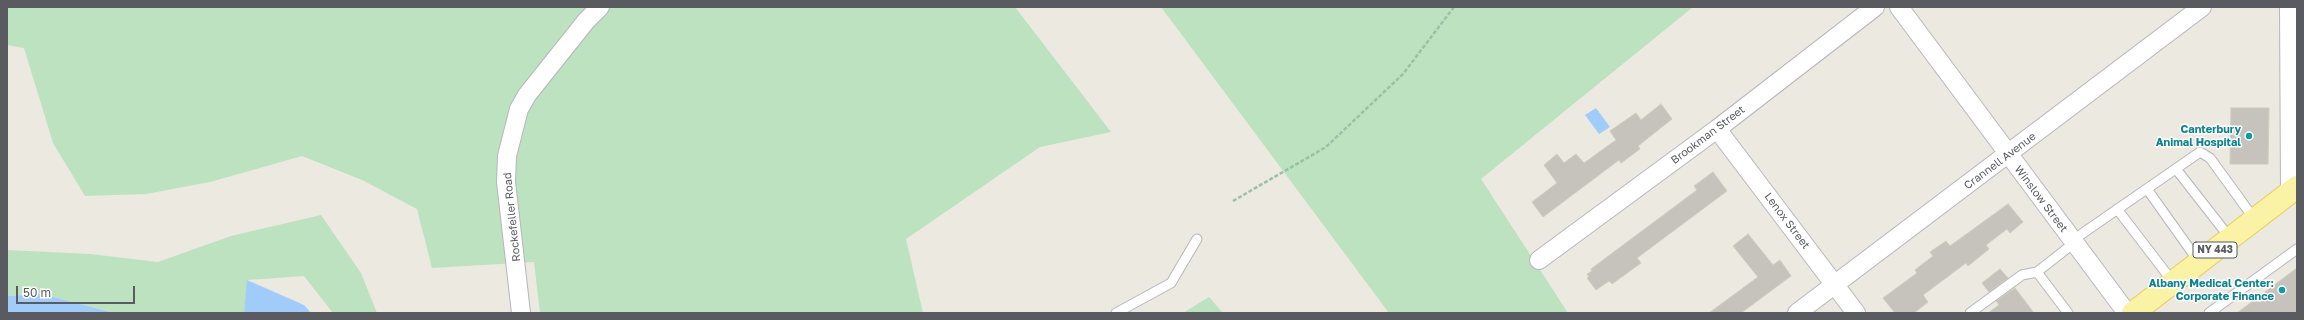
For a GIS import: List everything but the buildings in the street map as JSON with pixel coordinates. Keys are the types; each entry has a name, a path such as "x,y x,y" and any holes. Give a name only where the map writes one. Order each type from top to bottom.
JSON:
{"main road":[{"name":"NY 443","path":"2132,313 2293,190"}],"street":[{"name":"Rockefeller Road","path":"521,313 506,182 507,156 519,109 527,95 600,7"},
{"name":"Brookman Street","path":"1539,260 1717,129 1875,7"},
{"name":"Winslow Street","path":"1899,7 2127,313"},
{"name":"Crannell Avenue","path":"1797,313 2202,7"},
{"path":"2290,7 2293,190"},
{"name":"Lenox Street","path":"1717,129 1856,313"}],"lane":[{"path":"1970,313 2022,275 2037,272 2117,209 2200,152 2206,154 2255,220"},
{"path":"2176,168 2230,238"},
{"path":"2147,189 2199,262"},
{"path":"2117,209 2173,282"},
{"path":"1116,313 1171,283 1197,239"},
{"path":"2209,313 2297,249"},
{"path":"2037,272 2068,313"}],"path":[{"path":"1233,201 1326,147 1403,74 1454,7"}],"green space":[{"path":"7,7 1015,7 1111,132 1040,147 906,239 923,313 540,313 534,262 432,268 417,209 362,180 302,156 210,182 146,194 85,196 53,143 24,48 7,45"},
{"path":"1161,7 1693,7 1481,179 1568,313 1389,313"},
{"path":"321,215 361,273 377,313 333,313 304,276 248,280 244,313 114,313 43,294 7,296 7,250 90,254 158,262 231,236"},
{"path":"1209,297 1223,313 1183,313"}],"water":[{"path":"1596,108 1610,127 1599,134 1585,115"},
{"path":"247,280 304,305 311,313 244,313"},
{"path":"43,294 114,313 7,313 7,296"}],"place":[{"name":"Canterbury Animal Hospital","path":"2249,136"},
{"name":"Albany Medical Center: Corporate Finance","path":"2282,290"}]}
